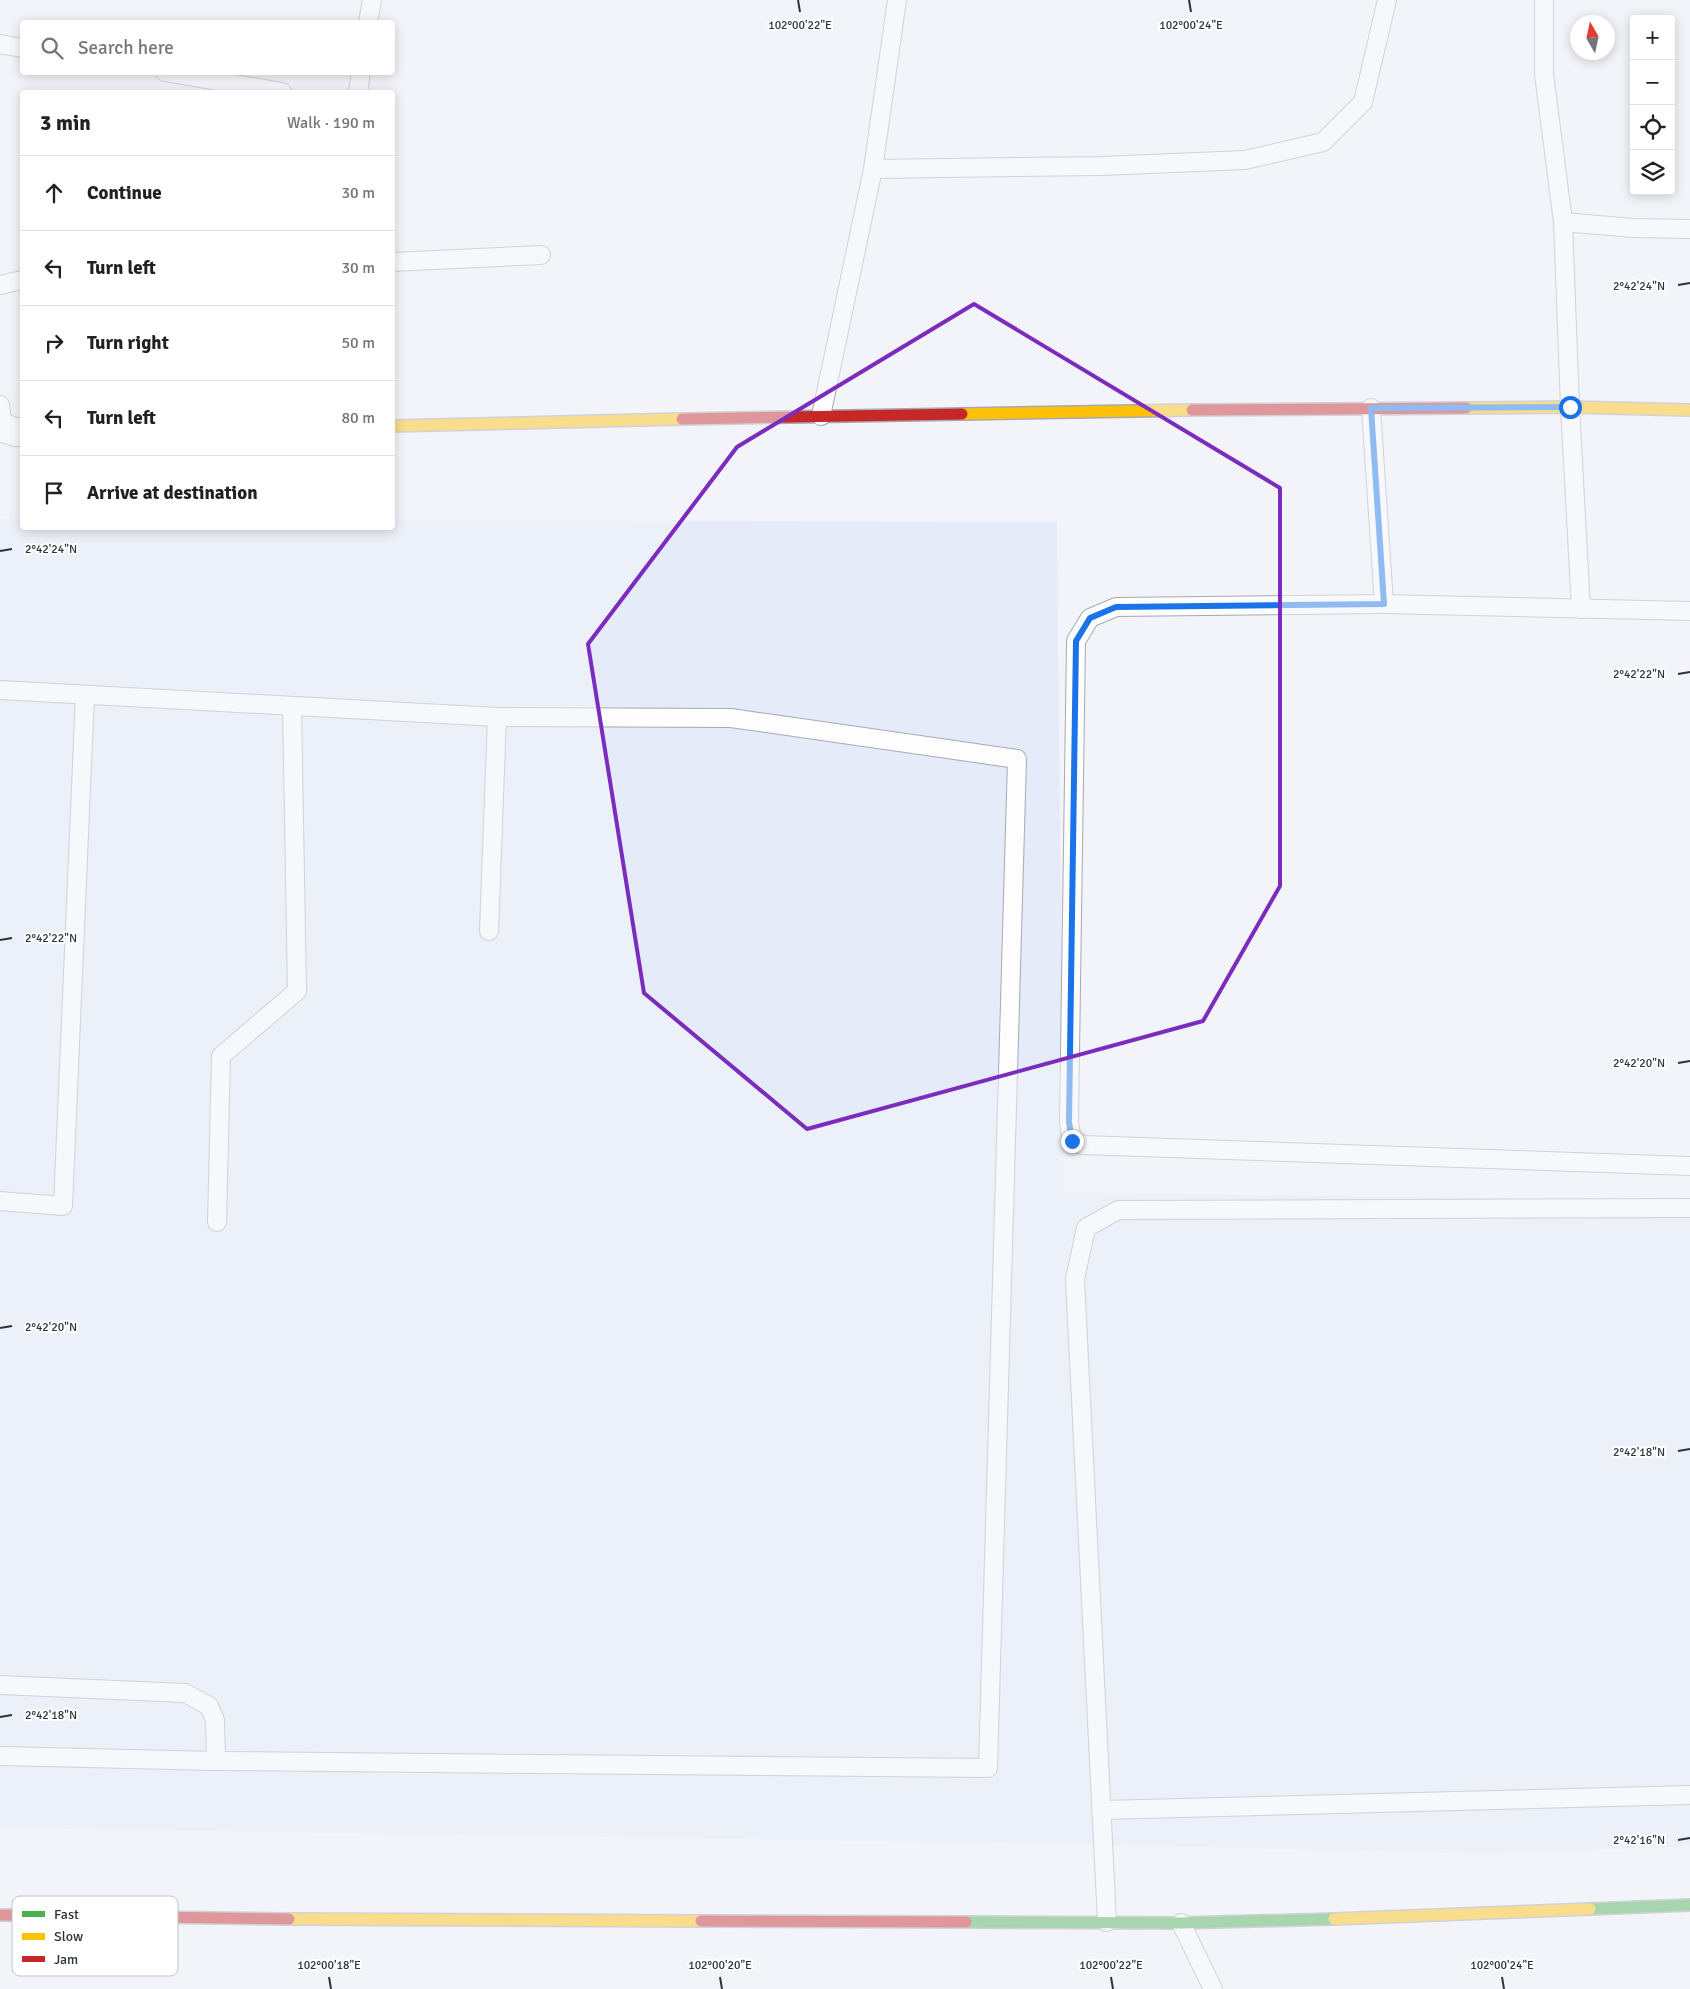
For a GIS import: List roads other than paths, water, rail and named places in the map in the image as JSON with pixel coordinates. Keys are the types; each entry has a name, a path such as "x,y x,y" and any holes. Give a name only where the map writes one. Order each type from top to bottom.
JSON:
{"street":[{"path":"395,426 821,416 1371,408 1570,407 1690,410"},
{"path":"178,1918 356,1920 1181,1923 1253,1922 1690,1905"}],"lane":[{"path":"368,20 372,0"},
{"path":"821,416 873,169 897,0"},
{"path":"873,169 1101,166 1245,160 1323,142 1363,102 1387,0"},
{"path":"1544,0 1544,74 1564,222 1570,407 1581,609"},
{"path":"0,44 20,48"},
{"path":"183,75 270,90"},
{"path":"358,90 361,75"},
{"path":"1564,222 1633,228 1690,229"},
{"path":"395,262 541,255"},
{"path":"0,285 20,280"},
{"path":"1371,408 1384,604"},
{"path":"1690,611 1384,604 1116,607 1090,618 1076,641 1069,1122 1072,1141 1083,1145 1690,1166"},
{"path":"0,690 497,718 731,718 1017,759 988,1768 216,1761 0,1756"},
{"path":"0,1201 63,1206 85,694"},
{"path":"217,1222 221,1056 297,991 292,706"},
{"path":"489,931 497,718"},
{"path":"1107,1922 1075,1279 1086,1228 1118,1210 1690,1208"},
{"path":"0,1685 185,1693 209,1706 216,1720 216,1761"},
{"path":"1102,1810 1690,1795"},
{"path":"1181,1923 1213,1989"}]}
